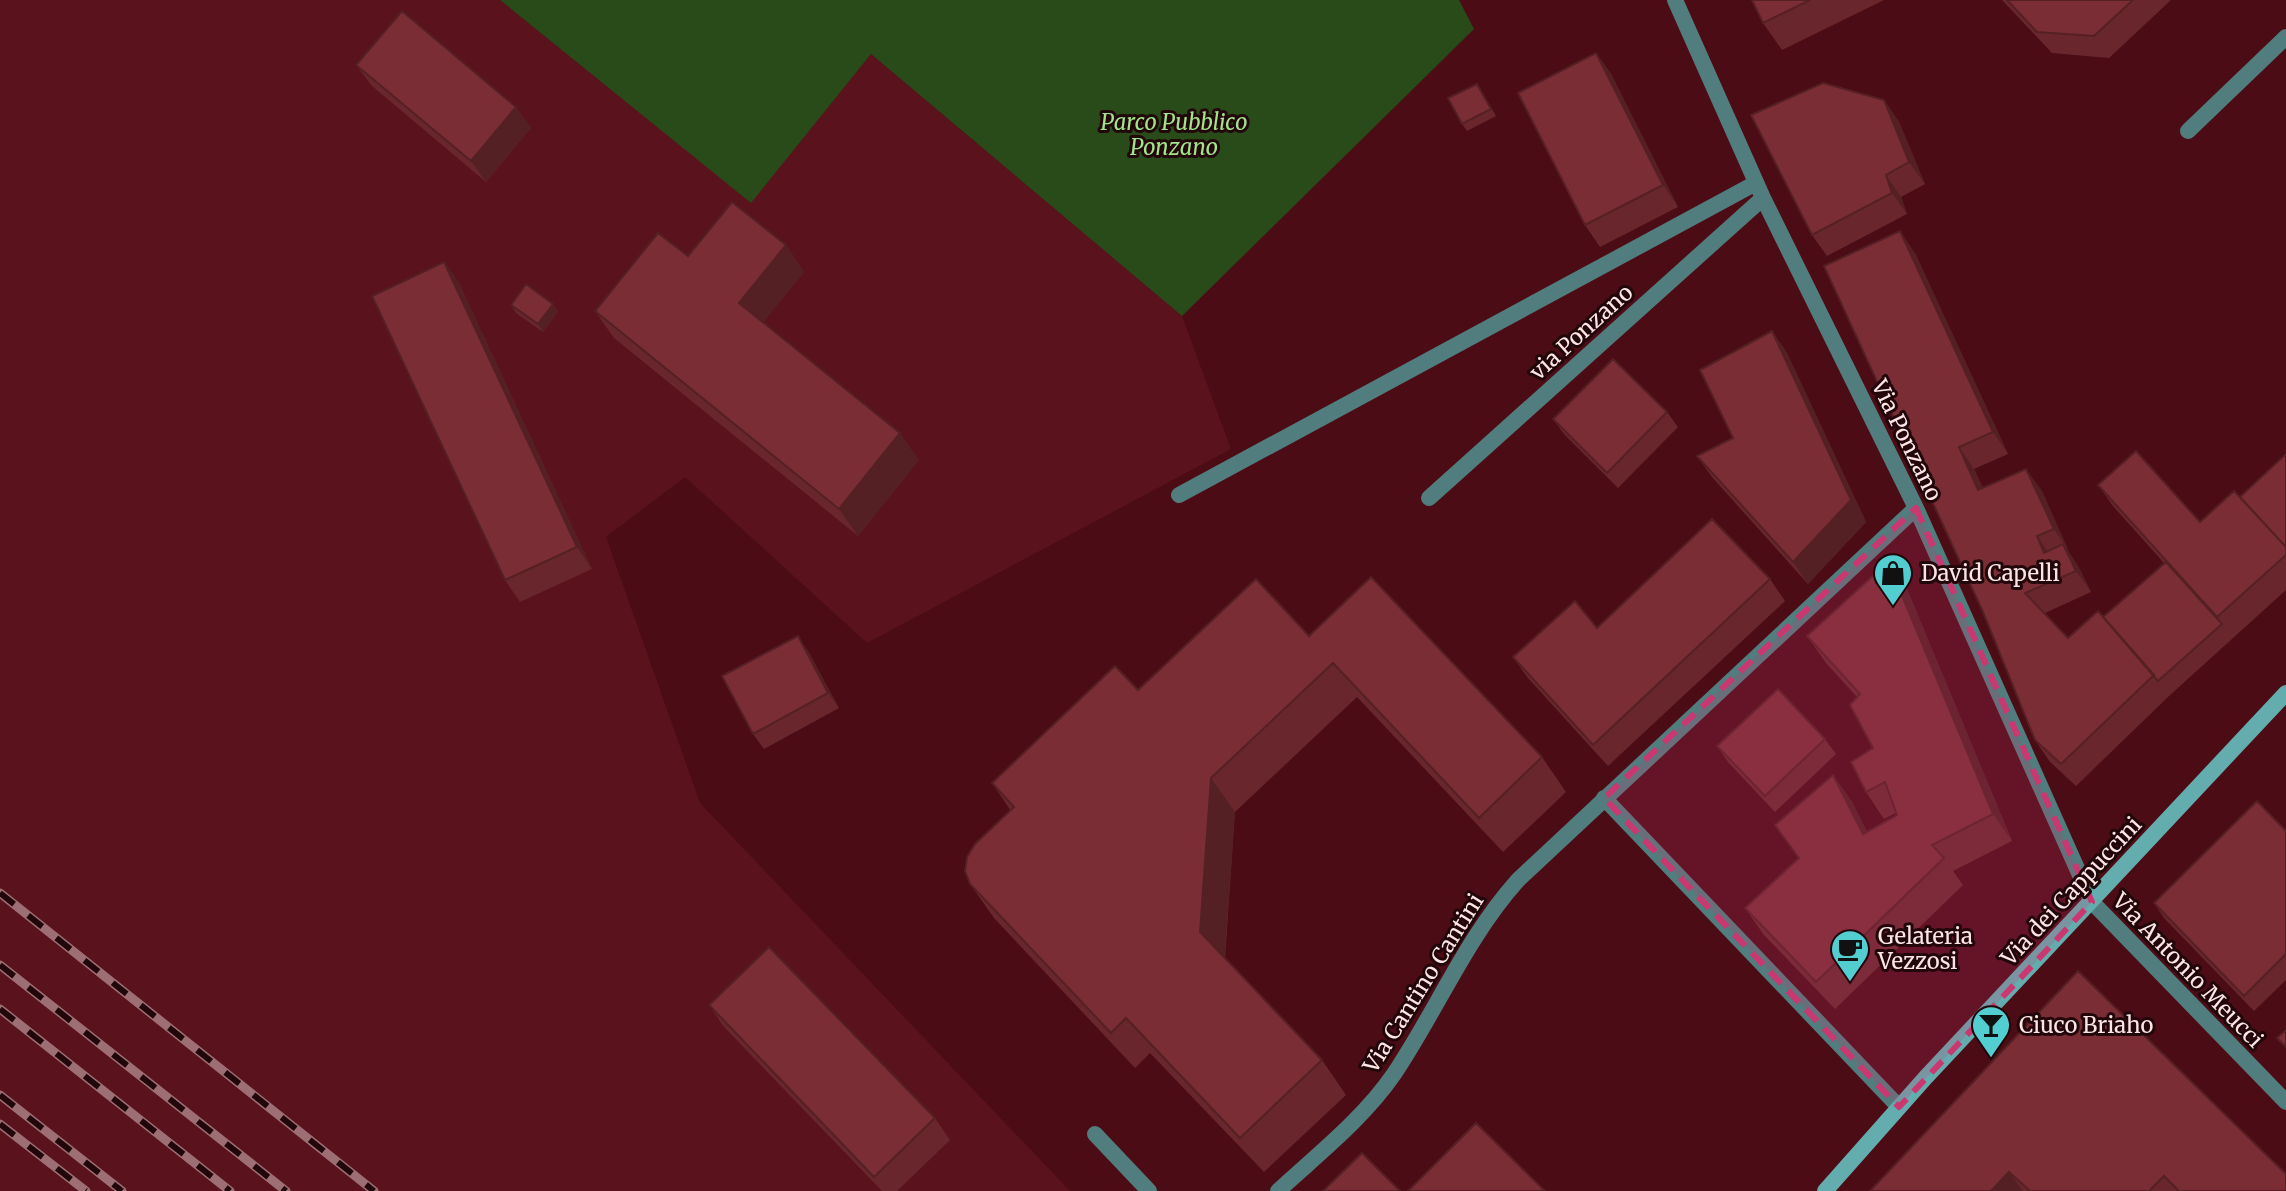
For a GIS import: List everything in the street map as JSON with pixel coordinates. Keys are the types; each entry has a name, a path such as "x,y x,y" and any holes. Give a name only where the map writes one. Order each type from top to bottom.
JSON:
{"main road":[{"name":"Via dei Cappuccini","path":"1825,1191 1899,1107 2286,693"}],"street":[{"name":"Via Ponzano","path":"1675,0 1760,191 1916,508 2092,902"},
{"path":"2188,131 2286,37"},
{"path":"1179,495 1760,191"},
{"name":"via Ponzano","path":"1429,498 1760,191"},
{"name":"Via Cantino Cantini","path":"1278,1191 1374,1100 1394,1073 1500,899 1916,508"},
{"path":"1604,798 1899,1107"},
{"name":"Via Antonio Meucci","path":"2092,902 2286,1102"},
{"path":"1095,1134 1149,1191"}],"highlighted area":[{"path":"1916,508 2092,902 1899,1107 1604,798"}],"shaded area":[{"path":"0,0 500,0 751,202 871,54 1182,316 1231,449 867,643 685,477 606,537 700,803 1070,1191 0,1191"}],"green space":[{"name":"Parco Pubblico Ponzano","path":"500,0 1459,0 1474,29 1182,316 871,54 751,203"}],"building":[{"path":"1752,0 1810,0 1763,23"},
{"path":"2007,0 2133,0 2094,36 2037,32"},
{"path":"402,11 516,107 471,161 356,65"},
{"path":"1596,53 1663,185 1585,225 1518,93"},
{"path":"1823,83 1884,100 1909,162 1886,175 1892,193 1812,235 1751,115"},
{"path":"1477,84 1491,109 1462,124 1448,98"},
{"path":"732,202 786,245 739,303 900,433 839,509 595,311 658,233 688,256"},
{"path":"1900,231 1993,432 1959,447 1978,490 2026,469 2054,529 2037,536 2044,553 2063,544 2076,571 2025,593 2068,638 2098,611 2154,675 2061,764 2035,740 1983,612 1824,266"},
{"path":"444,262 577,547 505,580 372,296"},
{"path":"526,284 553,304 538,324 511,305"},
{"path":"1772,331 1851,500 1793,562 1697,456 1733,438 1700,370"},
{"path":"1613,359 1667,412 1607,473 1553,419"},
{"path":"2136,451 2200,522 2234,491 2286,547 2286,555 2217,617 2098,485"},
{"path":"2286,454 2286,547 2240,497"},
{"path":"1712,519 1770,579 1593,745 1513,657 1575,601 1597,628"},
{"path":"1888,562 1993,814 1932,845 1944,858 1816,982 1745,908 1799,858 1775,825 1833,775 1863,834 1897,815 1885,782 1866,792 1851,762 1873,748 1850,705 1860,694 1807,636"},
{"path":"2166,562 2222,624 2158,681 2103,617"},
{"path":"1371,577 1542,757 1479,818 1333,663 1211,778 1200,932 1322,1060 1240,1138 1126,1018 1111,1033 970,884 965,871 967,857 975,844 1014,807 992,783 1115,666 1138,690 1256,579 1309,636"},
{"path":"798,636 828,693 753,734 722,676"},
{"path":"1778,689 1825,739 1765,796 1717,746"},
{"path":"2257,801 2286,831 2286,954 2244,996 2154,903"},
{"path":"769,947 935,1118 874,1177 709,1005"},
{"path":"2078,971 2286,1174 2286,1191 2179,1191 2164,1176 2149,1191 2030,1191 2009,1172 1991,1191 1870,1191"},
{"path":"2286,1030 2286,1047 2277,1038"},
{"path":"1476,1123 1545,1191 1408,1191"},
{"path":"1362,1153 1400,1191 1323,1191"}],"railway":[{"path":"0,893 374,1191"},
{"path":"0,965 286,1191"},
{"path":"0,1009 230,1191"},
{"path":"0,1095 122,1191"},
{"path":"0,1124 86,1191"}],"place":[{"name":"David Capelli","path":"1893,607"},
{"name":"Gelateria Vezzosi","path":"1850,983"},
{"name":"Ciuco Briaho","path":"1991,1059"}]}
